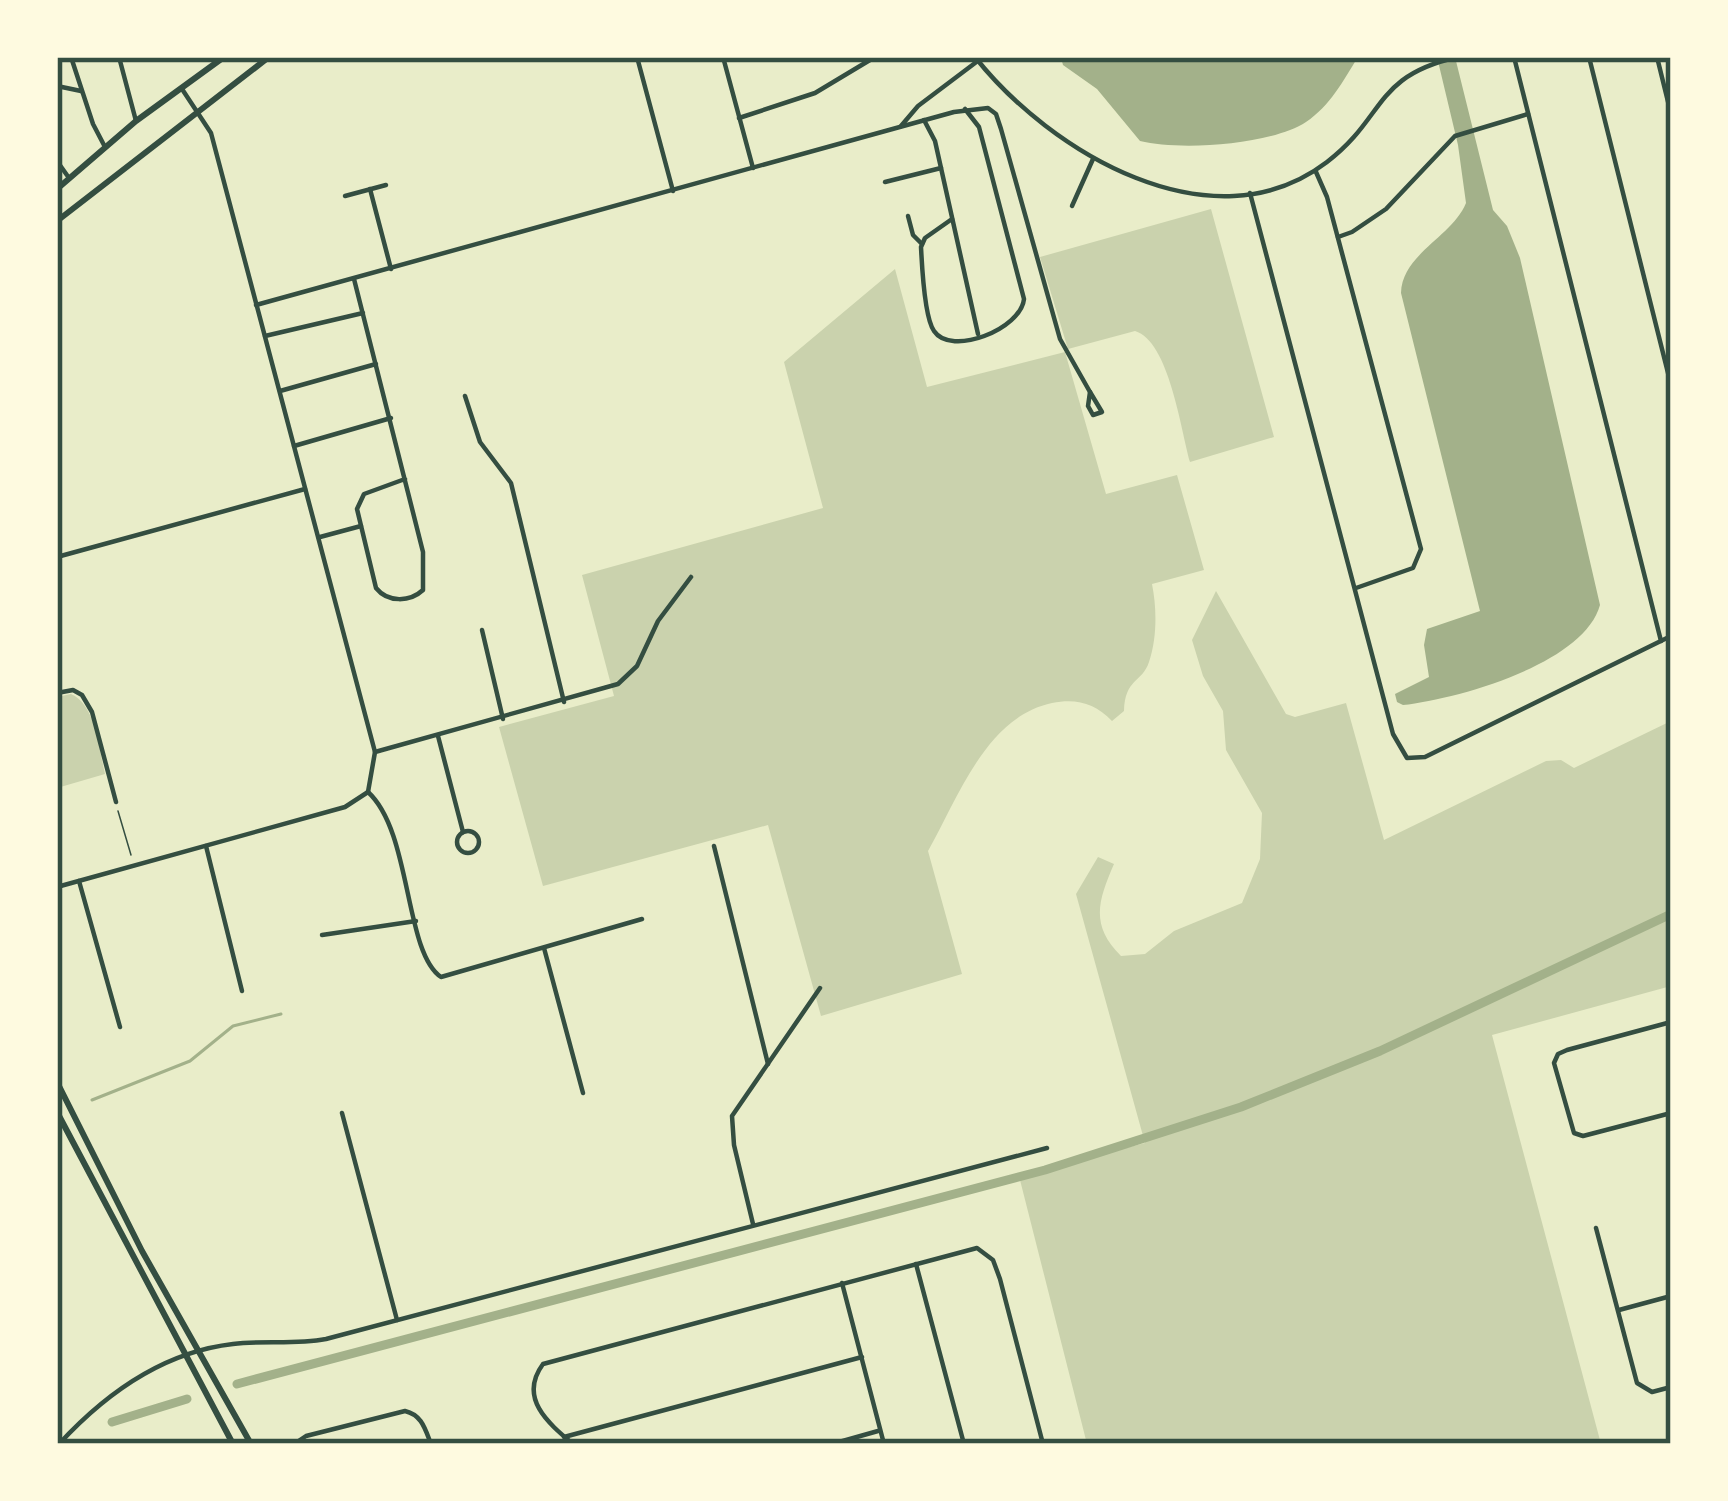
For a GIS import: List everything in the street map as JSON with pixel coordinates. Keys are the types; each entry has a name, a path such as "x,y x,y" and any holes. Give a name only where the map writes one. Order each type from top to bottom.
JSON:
{"main road":[{"path":"57,189 136,121 224,57"},
{"path":"57,221 269,57"},
{"path":"57,1082 250,1444"},
{"path":"57,1112 233,1444"}],"street":[{"path":"70,57 104,147"},
{"path":"118,57 136,121"},
{"path":"638,57 673,191"},
{"path":"723,57 753,168"},
{"path":"740,118 815,93 875,57"},
{"path":"901,126 918,106 979,58 1016,105 1093,159 1154,184 1250,194 1315,170 1349,143 1387,92 1407,74 1459,57"},
{"path":"1514,57 1661,640"},
{"path":"1589,57 1671,385"},
{"path":"1657,57 1671,114"},
{"path":"57,86 81,91"},
{"path":"57,887 345,807 368,792 375,752 211,134 182,88"},
{"path":"256,305 901,126 965,109 988,108 995,114 1060,339 1090,392"},
{"path":"908,216 913,235 922,244 931,325 944,340 979,337 1009,324 1023,308 979,127 965,109"},
{"path":"1338,237 1386,209 1455,136 1528,114"},
{"path":"924,120 932,132 979,337"},
{"path":"1072,206 1093,159"},
{"path":"57,161 69,178"},
{"path":"885,182 941,168"},
{"path":"1315,170 1338,237 1421,549 1420,560 1404,574 1356,588"},
{"path":"346,196 386,185"},
{"path":"370,190 391,269"},
{"path":"1250,194 1396,747 1407,758 1424,758 1671,636"},
{"path":"922,244 952,219"},
{"path":"354,280 391,418 425,562 424,585 418,595 394,599 380,593 361,526 359,499 405,479"},
{"path":"265,336 363,313"},
{"path":"280,391 376,364"},
{"path":"465,396 480,442 511,483 564,702"},
{"path":"294,446 391,418"},
{"path":"57,556 305,489"},
{"path":"318,538 361,526"},
{"path":"375,752 564,702 628,678 658,621 691,578"},
{"path":"482,630 502,719"},
{"path":"57,693 74,690 88,703 116,802"},
{"path":"438,736 463,832"},
{"path":"368,792 380,805 396,845 428,964 441,977 642,919"},
{"path":"206,846 242,992"},
{"path":"714,846 768,1064"},
{"path":"79,881 120,1027"},
{"path":"322,934 416,920"},
{"path":"544,947 583,1093"},
{"path":"753,1224 732,1116 820,988"},
{"path":"1671,1022 1567,1050 1554,1063 1574,1133 1583,1136 1671,1113"},
{"path":"341,1113 397,1321"},
{"path":"57,1142 67,1132"},
{"path":"59,1444 118,1389 165,1361 227,1345 313,1342 1047,1148"},
{"path":"1596,1228 1637,1383 1652,1392 1671,1388"},
{"path":"573,1444 547,1423 537,1407 534,1380 543,1364 977,1248 993,1260 1043,1444"},
{"path":"916,1263 964,1444"},
{"path":"842,1283 884,1444"},
{"path":"1619,1310 1671,1296"},
{"path":"564,1437 862,1358"},
{"path":"294,1444 306,1436 405,1411 421,1420 431,1444"},
{"path":"832,1444 881,1430"}],"path":[{"path":"116,802 134,866"}],"shaded area":[{"path":"1358,57 1329,101 1306,122 1249,141 1201,145 1140,141 1097,89 1063,65 1061,58"},
{"path":"1437,57 1455,57 1493,210 1507,226 1520,258 1600,605 1589,626 1545,661 1485,686 1403,705 1395,694 1429,677 1424,645 1427,629 1480,611 1401,293 1410,267 1466,203"},
{"path":"1211,209 1274,437 1190,462 1172,388 1157,351 1135,331 1068,349 1040,257"},
{"path":"895,269 927,387 1065,352 1106,494 1177,475 1204,570 1152,584 1152,653 1127,692 1124,711 1112,721 1092,706 1069,701 1029,711 992,742 963,785 928,851 962,974 821,1016 768,825 543,886 499,727 614,696 582,575 823,508 784,362"},
{"path":"1216,591 1286,714 1295,717 1346,703 1384,840 1546,761 1561,760 1574,768 1671,721 1671,986 1492,1035 1601,1444 1087,1444 1019,1176 1145,1143 1076,894 1098,857 1114,864 1100,912 1105,934 1121,956 1145,954 1174,931 1242,903 1260,859 1262,813 1226,750 1223,711 1203,676 1192,640"},
{"path":"71,694 91,718 105,774 57,788 57,697"}],"waterway":[{"path":"237,1384 1045,1170 1241,1107 1380,1051 1671,914"},
{"path":"92,1100 190,1061 233,1026 281,1014"},
{"path":"112,1422 187,1399"}]}
